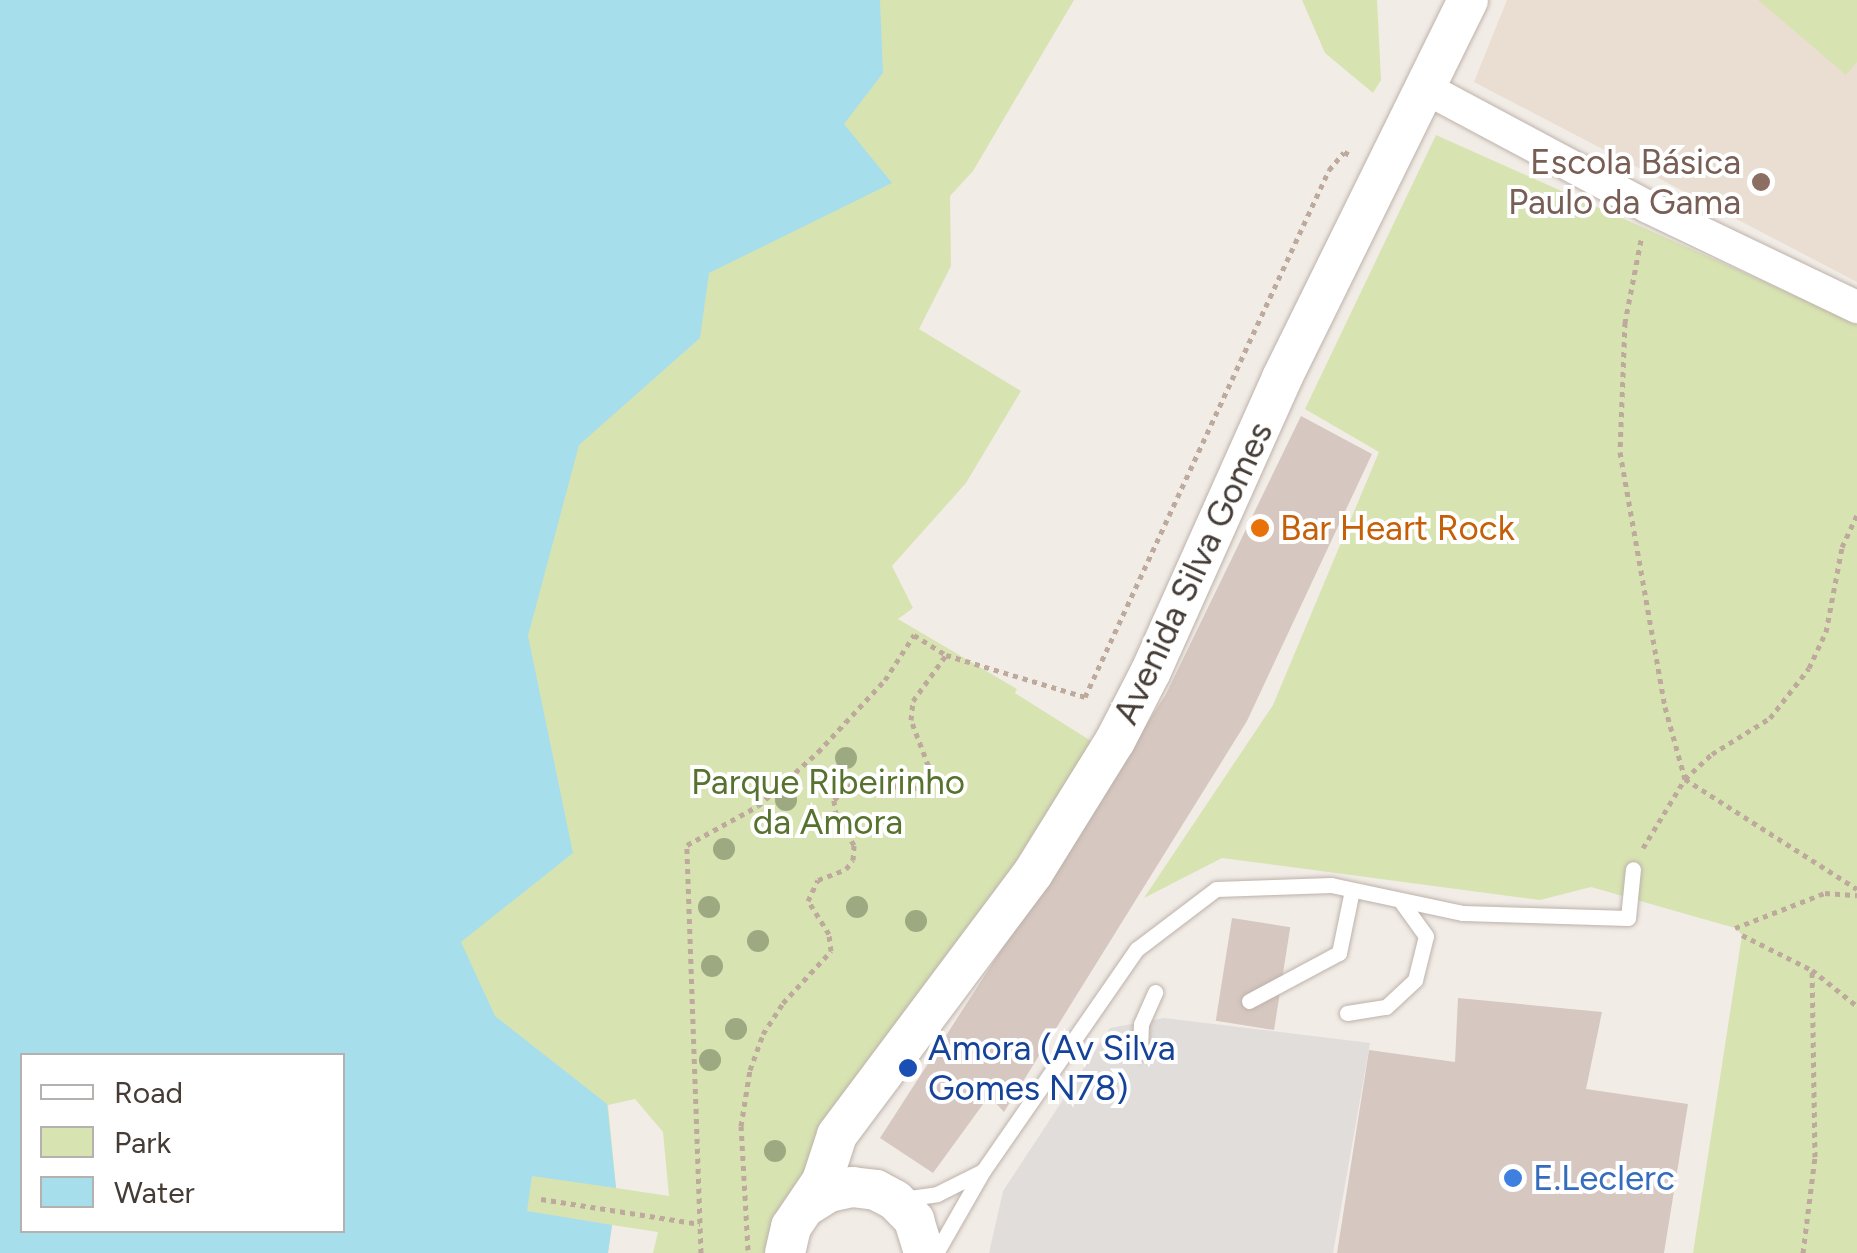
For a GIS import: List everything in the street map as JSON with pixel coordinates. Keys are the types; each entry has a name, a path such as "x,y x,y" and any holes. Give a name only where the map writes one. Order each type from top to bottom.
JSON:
{"street":[{"name":"Avenida Silva Gomes","path":"785,1253 791,1228 808,1205 837,1135 1032,872 1115,741 1282,378 1468,0"},
{"path":"1426,89 1648,206 1857,307"},
{"path":"855,1108 860,1153 886,1195 914,1220 924,1253"},
{"path":"808,1205 828,1192 852,1187 886,1195"}],"lane":[{"path":"936,1253 983,1170 1137,949 1216,889 1330,885 1462,913 1628,918 1634,869"},
{"path":"1249,1000 1339,953 1352,890"},
{"path":"1347,1014 1386,1008 1415,980 1426,936 1400,900"},
{"path":"1140,1052 1140,1024 1155,992"},
{"path":"886,1195 937,1194 983,1170"}],"path":[{"path":"701,1253 688,846 758,806 818,752 885,680 914,635 946,654 1085,697 1329,170 1344,152 1364,162"},
{"path":"1648,206 1625,322 1620,452 1664,708 1686,779 1857,892"},
{"path":"1634,869 1686,779 1712,754 1770,718 1809,668 1826,632 1842,547 1857,515"},
{"path":"748,1253 742,1126 750,1070 763,1034 830,950 829,934 808,901 818,880 846,869 853,860 854,845 836,814 834,800 853,783 928,788 932,775 911,720 913,702 946,654"},
{"path":"1735,928 1825,893 1857,892"},
{"path":"1742,935 1812,970 1857,1006"},
{"path":"1803,1253 1815,1157 1812,970"},
{"path":"541,1199 700,1224"}],"shaded area":[{"name":"Escola Básica Paulo da Gama","path":"1507,0 1857,0 1857,282 1474,82"},
{"path":"1164,1018 1370,1043 1333,1253 989,1253 1003,1191 1110,1028"}],"green space":[{"name":"Parque Ribeirinho da Amora","path":"0,0 1074,0 973,171 950,196 951,266 919,329 1021,391 966,483 892,566 913,608 898,619 1017,689 1015,693 1099,746 770,1253 653,1253 658,1232 612,1225 608,1253 0,1253","holes":["635,1099 663,1132 669,1196 616,1188 608,1105"]},
{"path":"1302,0 1377,0 1381,80 1373,93 1325,53"},
{"path":"1758,0 1857,0 1857,62 1846,75"},
{"path":"1436,135 1857,323 1857,1253 1693,1253 1742,935 1735,928 1591,887 1540,900 1222,858 1144,898 1273,705 1379,452 1305,409"}],"water":[{"path":"0,0 880,0 883,73 844,124 892,183 709,273 700,338 579,445 528,636 573,853 461,942 495,1016 607,1104 616,1188 532,1176 527,1211 612,1225 608,1253 0,1253"}],"building":[{"path":"1301,416 1372,454 1247,721 1004,1112 989,1096 933,1173 880,1138 1166,694"},
{"path":"1232,918 1290,927 1274,1030 1216,1021"},
{"name":"E.Leclerc","path":"1458,998 1602,1012 1586,1089 1688,1104 1664,1253 1337,1253 1369,1050 1455,1062"}],"place":[{"name":"Escola Básica Paulo da Gama","path":"1761,182"},
{"name":"Bar Heart Rock","path":"1260,528"},
{"name":"Amora (Av Silva Gomes N78)","path":"908,1068"},
{"name":"E.Leclerc","path":"1513,1178"}]}
